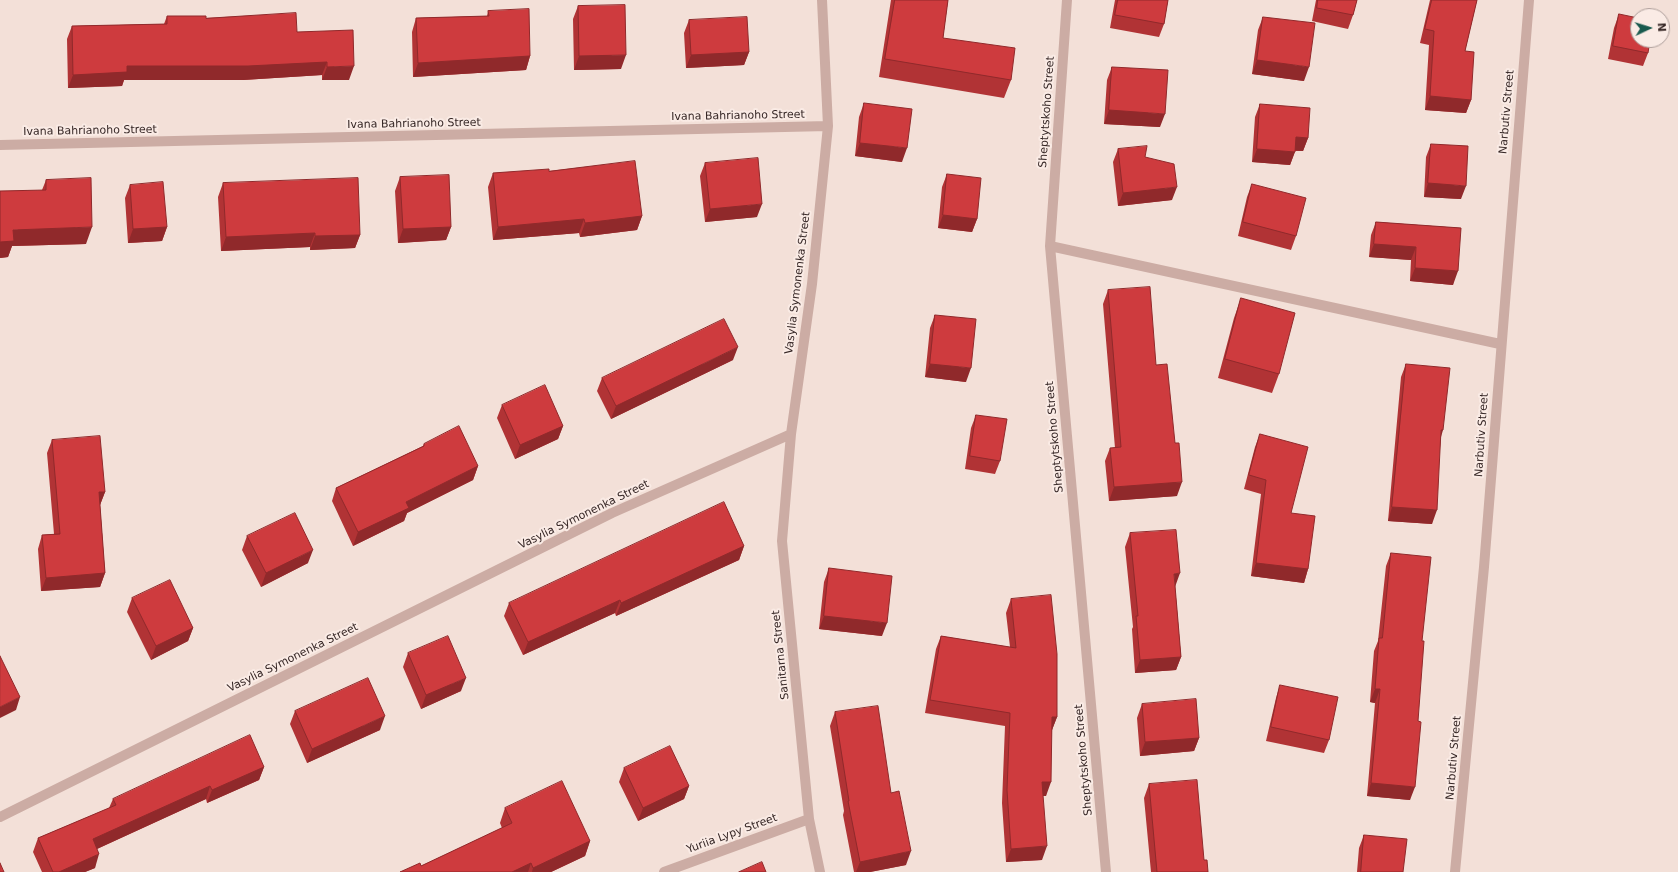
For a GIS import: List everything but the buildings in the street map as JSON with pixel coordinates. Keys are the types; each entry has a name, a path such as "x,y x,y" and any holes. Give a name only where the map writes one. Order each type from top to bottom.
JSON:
{"street":[{"name":"Vasylia Symonenka Street","path":"0,817 612,513 791,434 812,284 828,126 822,0"},
{"name":"Sheptytskoho Street","path":"1067,0 1050,246 1106,872"},
{"name":"Narbutiv Street","path":"1455,872 1484,567 1500,344 1529,0"},
{"name":"Ivana Bahrianoho Street","path":"0,145 828,126"},
{"path":"1050,246 1500,344"},
{"name":"Sanitarna Street","path":"791,434 782,541 809,819 820,872"},
{"name":"Yuriia Lypy Street","path":"664,872 809,819"}]}
